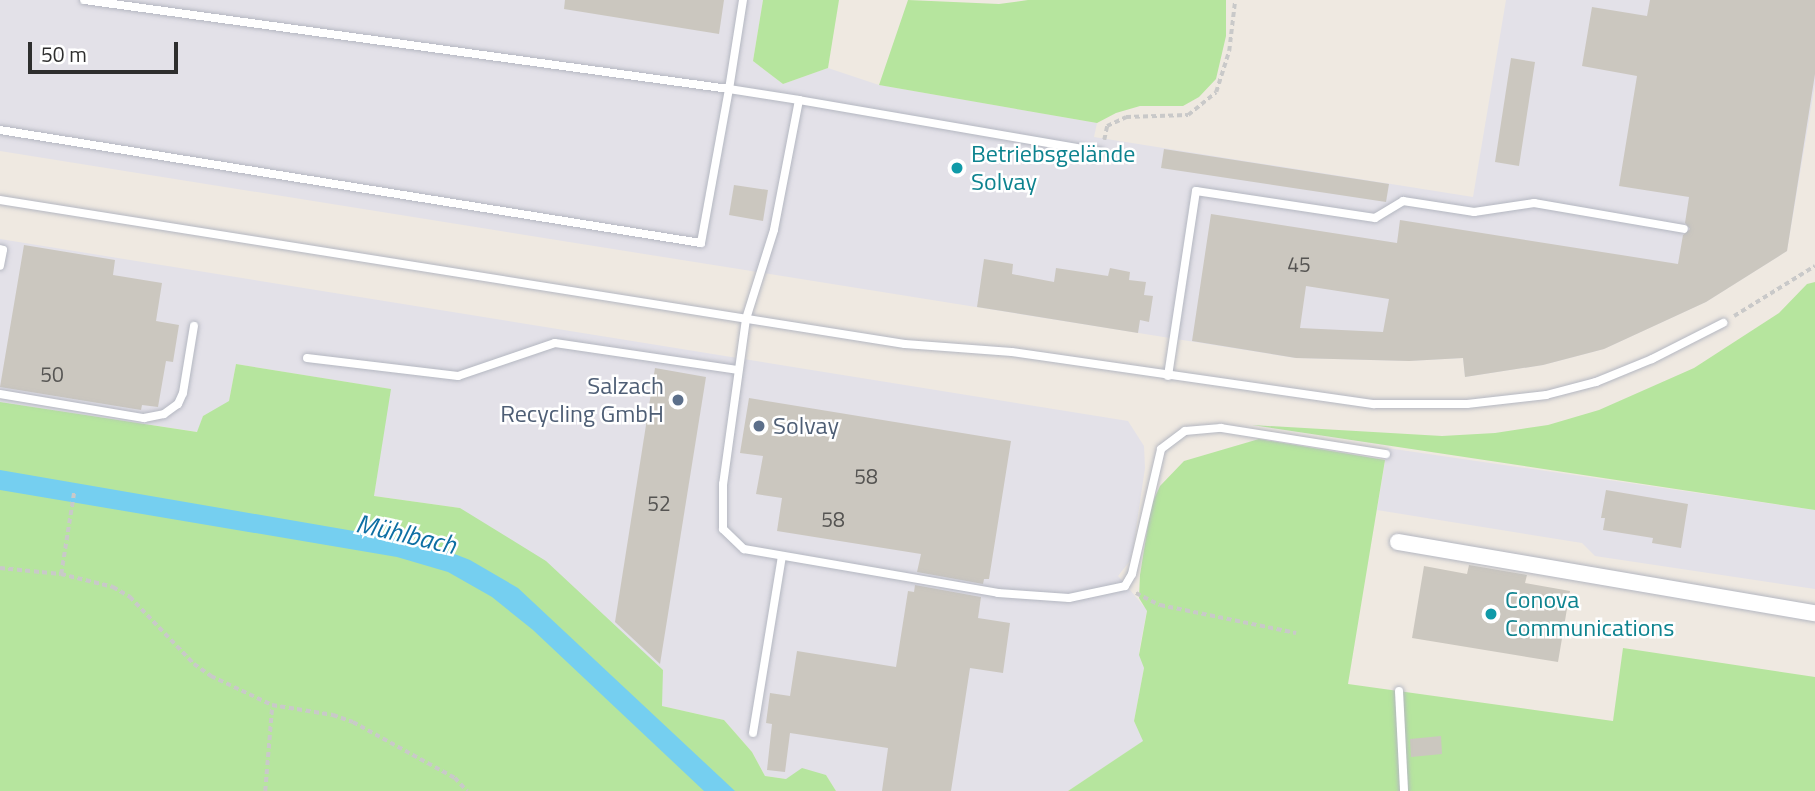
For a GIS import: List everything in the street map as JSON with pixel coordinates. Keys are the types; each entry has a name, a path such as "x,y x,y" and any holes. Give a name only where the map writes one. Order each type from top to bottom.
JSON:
{"street":[{"path":"1398,542 1815,613"}],"lane":[{"path":"84,0 729,89 1101,152"},
{"path":"0,130 701,243 743,0"},
{"path":"799,100 774,230 747,319 737,370 723,484 723,528 744,550 998,593 1069,598 1125,586 1132,574 1161,449 1185,431 1222,428 1386,454"},
{"path":"1168,376 1196,191 1375,218 1403,201 1474,212 1535,203 1684,229"},
{"path":"0,200 905,344 1012,352 1374,404 1467,404 1546,395 1596,382 1652,359 1723,323"},
{"path":"0,249 3,250 0,266"},
{"path":"0,394 144,418 164,414 178,404 183,393 194,326"},
{"path":"307,358 457,376 555,343 737,370"},
{"path":"753,733 782,556"},
{"path":"1399,691 1404,791"}],"path":[{"path":"1101,152 1107,126 1126,117 1188,114 1216,92 1229,51 1236,0"},
{"path":"1723,323 1815,266"},
{"path":"61,574 74,492"},
{"path":"0,568 61,574 113,587 130,597 194,664 253,699 272,705 332,715 353,722 455,778 467,791"},
{"path":"1125,586 1160,606 1296,633"},
{"path":"265,791 272,705"}],"shaded area":[{"path":"0,0 763,0 753,61 783,84 828,68 879,85 1097,123 1094,137 1473,197 1506,0 1815,0 1815,84 1787,251 1706,302 1604,349 1543,365 1465,377 1463,358 1409,361 1295,358 0,151"},
{"path":"0,239 1128,421 1144,446 1145,468 1133,549 1129,562 1118,576 1147,610 1139,652 1144,668 1134,721 1144,741 1068,791 836,791 826,775 786,779 765,776 752,752 724,720 662,706 460,508 374,496 390,389 236,364 229,402 203,416 198,432 0,402"},
{"path":"1387,448 1815,510 1815,589 1595,556 1582,543 1377,510"}],"green space":[{"path":"763,0 839,0 828,68 783,84 753,61"},
{"path":"908,0 999,4 1028,0 1226,0 1226,36 1216,79 1199,97 1183,106 1140,106 1116,113 1097,123 879,85"},
{"path":"1815,282 1815,510 1252,425 1442,436 1495,433 1548,425 1599,410 1694,368 1779,313 1807,284"},
{"path":"236,364 391,389 374,496 460,508 546,561 663,670 662,706 724,720 752,752 765,776 786,779 802,768 826,775 836,791 0,791 0,402 197,432 203,416 229,401"},
{"path":"1259,439 1385,460 1348,684 1613,721 1623,648 1815,677 1815,791 1068,791 1143,741 1134,721 1144,668 1139,655 1147,611 1139,598 1140,575 1151,506 1160,486 1184,461"}],"water":[{"path":"0,470 429,544 470,560 518,588 735,791 704,791 533,630 492,597 448,572 397,557 0,490"}],"building":[{"path":"565,0 724,0 719,34 564,9"},
{"path":"1650,0 1815,0 1815,74 1787,251 1706,302 1604,349 1543,365 1465,377 1463,358 1409,361 1296,358 1192,341 1211,214 1397,243 1400,220 1678,264 1683,235 1690,229 1685,223 1689,197 1619,186 1637,76 1582,66 1592,7 1647,16","holes":["1306,286 1389,299 1383,332 1300,328"]},
{"path":"1511,58 1535,62 1519,166 1495,162"},
{"path":"1164,149 1389,184 1386,202 1161,168"},
{"path":"734,185 768,190 763,221 729,215"},
{"path":"24,245 115,260 113,275 162,283 156,321 179,325 173,362 166,361 158,407 142,405 141,410 0,387"},
{"path":"984,259 1013,264 1012,274 1054,282 1056,268 1108,276 1110,268 1130,272 1129,280 1146,282 1144,295 1153,296 1149,322 1140,320 1138,333 977,307"},
{"path":"655,368 706,377 660,664 615,622"},
{"path":"749,398 1011,441 989,579 984,579 983,584 917,572 921,554 777,531 782,498 756,494 763,456 740,453"},
{"path":"1606,490 1688,504 1681,548 1652,543 1653,538 1603,530 1605,518 1601,518"},
{"name":"Conova Communications","path":"1469,565 1527,575 1525,583 1570,591 1558,662 1412,638 1424,566 1467,574"},
{"path":"915,585 981,597 978,618 1010,623 1003,673 970,668 951,791 882,791 888,748 790,733 785,772 767,770 772,724 766,723 770,693 790,696 797,651 896,667 908,591 914,592"},
{"path":"1441,736 1442,754 1411,757 1410,739"}],"place":[{"name":"Betriebsgelände Solvay","path":"957,168"},
{"name":"Salzach Recycling GmbH","path":"678,400"},
{"name":"Solvay","path":"759,426"},
{"name":"Conova Communications","path":"1491,614"}],"water label":[{"name":"Mühlbach","path":"406,534"}]}
